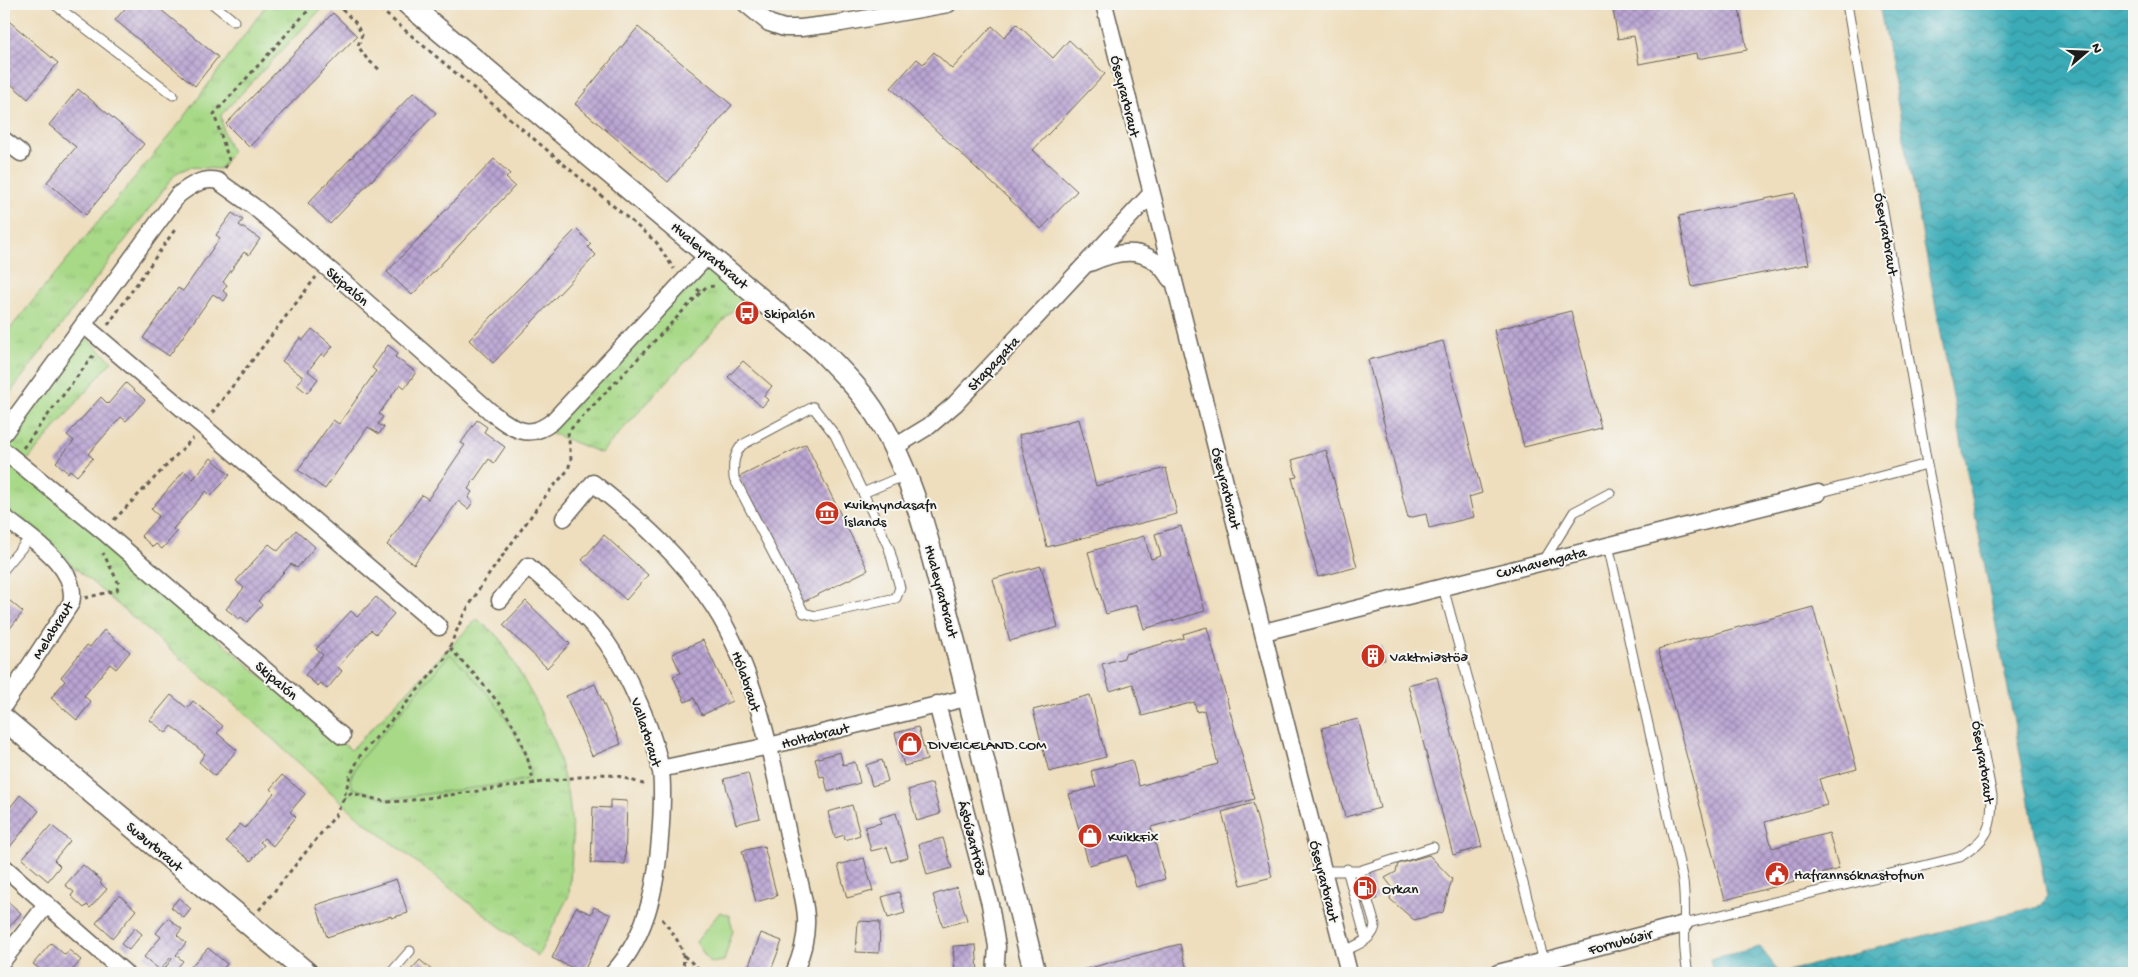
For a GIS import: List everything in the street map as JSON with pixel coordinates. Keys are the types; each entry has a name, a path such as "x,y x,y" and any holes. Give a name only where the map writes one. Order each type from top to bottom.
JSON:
{"street":[{"name":"Hvaleyrarbraut","path":"408,4 709,254 824,353 865,399 906,474 923,520 970,697 1035,973"},
{"path":"746,4 768,23 784,28 801,28 948,4"},
{"name":"Óseyrarbraut","path":"1104,4 1264,632 1342,952 1349,973"},
{"path":"4,140 21,152"},
{"name":"Skipalón","path":"4,433 178,195 188,187 210,179 218,181 253,206 324,265 492,413 512,429 526,432 543,430 553,421 709,254"},
{"name":"Stapagata","path":"893,448 929,426 950,409 1151,194"},
{"name":"Stapagata","path":"1083,267 1110,254 1132,252 1156,262 1169,277 1175,288"},
{"path":"84,325 439,627"},
{"name":"Skipalón","path":"4,451 103,531 342,736"},
{"name":"Hólabraut","path":"564,518 593,483 640,520 670,550 707,596 732,641 746,674 769,746 806,918 802,951 794,973"},
{"name":"Cuxhavengata","path":"1264,632 1818,492"},
{"name":"Melabraut","path":"4,517 64,568 71,580 74,592 72,603 4,705"},
{"name":"Vallarbraut","path":"500,600 528,566 585,616 611,649 631,684 661,774 660,839 651,898 634,943 623,963 614,973"},
{"name":"Holtabraut","path":"661,774 970,697"},
{"name":"Ásbúðartröð","path":"937,704 990,904 997,947 995,973"},
{"name":"Suðurbraut","path":"4,720 307,973"},
{"path":"4,867 125,973"},
{"path":"4,959 47,904"},
{"name":"Fornubúðir","path":"1498,973 1684,924"}],"lane":[{"path":"54,4 173,95"},
{"path":"213,4 234,21"},
{"name":"Óseyrarbraut","path":"1684,924 1960,857 1981,843 1992,823 1992,796 1927,464 1847,4"},
{"path":"813,407 835,435 863,493 889,548 900,588 896,598 816,616 804,613 734,478 733,466 736,453 742,445 813,407"},
{"path":"1818,492 1927,464"},
{"path":"863,493 906,474"},
{"path":"1543,562 1574,512 1610,493"},
{"path":"4,569 29,539"},
{"path":"1608,545 1683,881 1686,902 1683,952 1688,973"},
{"path":"1443,587 1544,961"},
{"path":"1322,871 1359,871 1433,847"},
{"path":"1347,870 1366,939"},
{"path":"1342,952 1366,939 1374,932 1375,924 1359,871"},
{"path":"391,973 410,951"}],"path":[{"path":"336,4 359,26 362,35 358,46 380,70"},
{"path":"176,456 203,426 324,265"},
{"path":"344,800 350,776 360,756 435,672 450,648 463,616 483,583 547,494 568,470 572,459 568,432 700,292"},
{"path":"450,648 486,686 517,728 528,755 534,785"},
{"path":"248,924 330,824 344,800 351,793 387,802 534,785 601,774 618,776 643,784 661,774"},
{"path":"651,898 684,955 704,973"},
{"path":"681,973 685,963 684,955"}],"green space":[{"path":"267,4 326,4 221,115 224,134 232,152 220,169 190,167 176,173 4,401 4,336 183,119"},
{"path":"696,257 745,297 601,453 551,433"},
{"path":"83,335 112,361 20,469 266,680 351,750 477,619 500,638 535,700 555,743 569,799 573,839 569,895 538,956 358,817 241,710 4,507 4,427"},
{"path":"450,654 489,695 500,710 519,742 531,778 505,784 387,799 353,788 350,780 359,761"},
{"path":"720,912 729,915 733,930 724,961 710,963 696,942"}],"water":[{"path":"1879,4 2134,4 2134,973 1781,973 2042,905 2047,897"},
{"path":"1760,947 1780,973 1713,973 1710,959"}],"building":[{"path":"129,4 154,4 218,57 195,86 115,20"},
{"path":"1612,4 1738,4 1747,50 1697,59 1696,53 1639,64 1634,36 1618,39"},
{"path":"333,13 357,36 249,147 226,124"},
{"path":"4,17 58,63 28,99 4,78"},
{"path":"1017,24 1053,58 1069,40 1105,74 1033,150 1077,191 1041,229 891,88 917,59 923,64 934,52 952,69 992,26 1004,37"},
{"path":"638,27 732,105 668,182 575,104"},
{"path":"78,89 144,144 86,215 47,182 76,147 49,125"},
{"path":"414,92 436,113 330,224 308,203"},
{"path":"494,159 510,174 506,178 515,186 412,295 387,272"},
{"path":"1795,193 1809,264 1692,287 1679,216"},
{"path":"232,213 243,220 239,225 260,239 249,255 244,252 223,282 227,285 223,291 228,295 224,301 213,294 169,356 143,338 178,288 183,291 220,238 216,235"},
{"path":"576,229 591,244 588,247 596,255 493,363 469,340"},
{"path":"1571,311 1601,428 1524,447 1494,330"},
{"path":"312,329 333,346 324,357 321,354 308,371 318,379 307,393 297,385 303,377 282,361 300,338 303,340"},
{"path":"1443,341 1482,493 1469,497 1474,517 1429,528 1426,514 1408,518 1368,360"},
{"path":"388,345 398,353 395,357 416,372 405,388 400,384 379,414 383,417 378,424 384,427 379,434 368,427 325,489 298,470 333,420 339,424 376,371 372,368"},
{"path":"743,361 772,386 764,396 768,400 762,407 728,377"},
{"path":"126,383 145,400 126,421 121,417 88,454 93,458 77,476 70,470 68,473 56,462 74,441 67,435 101,397 108,404"},
{"path":"1079,419 1096,486 1166,468 1177,514 1047,547 1019,435"},
{"path":"477,420 487,427 484,432 505,447 494,463 489,459 468,489 472,492 468,498 473,502 468,509 458,501 414,564 387,545 422,495 428,499 465,445 461,443"},
{"path":"806,444 868,570 801,603 739,477"},
{"path":"1326,450 1357,567 1318,577 1292,478 1297,477 1292,460"},
{"path":"211,458 230,475 211,496 206,491 173,529 177,532 162,549 156,544 153,547 141,536 159,516 151,509 184,471 193,479"},
{"path":"1181,526 1205,611 1144,629 1137,605 1106,614 1088,552 1144,536 1151,559 1161,556 1155,534"},
{"path":"296,530 315,547 297,568 291,564 258,601 262,605 247,622 241,617 239,619 226,609 244,588 236,581 269,544 278,551"},
{"path":"604,535 648,575 626,600 582,560"},
{"path":"1041,566 1058,627 1010,641 993,579"},
{"path":"4,596 23,612 4,636"},
{"path":"376,597 394,614 376,634 371,630 338,667 342,671 327,689 321,683 318,686 305,675 323,655 316,649 351,611 357,617"},
{"path":"526,601 570,644 547,668 503,625"},
{"path":"1813,607 1857,769 1819,779 1827,805 1765,822 1772,848 1829,833 1839,869 1725,900 1658,649"},
{"path":"1207,627 1254,799 1151,827 1165,879 1136,887 1127,855 1089,865 1069,794 1096,787 1091,771 1132,760 1139,786 1218,764 1204,710 1197,712 1194,702 1142,716 1133,684 1110,691 1102,664 1124,658 1125,654 1184,638 1183,634"},
{"path":"104,630 130,652 116,669 110,664 84,696 91,702 77,720 51,698 65,681 61,677 87,645 90,647"},
{"path":"703,640 732,701 702,715 694,698 685,702 673,676 681,673 672,654"},
{"name":"Vaktmiðstöð","path":"1382,646 1385,660 1365,665 1361,652"},
{"path":"1437,677 1482,847 1453,855 1408,685"},
{"path":"595,684 621,744 592,756 566,696"},
{"path":"171,695 187,708 193,701 223,726 217,733 237,750 215,776 199,762 205,754 172,726 166,733 150,720"},
{"path":"1090,695 1106,757 1049,772 1033,710"},
{"path":"1358,719 1380,808 1345,817 1322,728"},
{"path":"918,727 927,760 904,766 895,733"},
{"path":"840,752 843,765 855,762 860,783 828,792 824,776 820,777 815,759"},
{"path":"882,760 888,781 872,786 866,765"},
{"path":"748,773 760,818 736,824 724,779"},
{"path":"282,775 305,794 290,812 296,817 273,846 264,838 260,842 264,845 251,861 226,841 240,824 245,828 274,793 270,789"},
{"path":"932,783 940,814 917,821 908,790"},
{"path":"20,795 39,811 9,848 4,843 4,815"},
{"path":"610,800 627,801 625,864 591,863 593,807 610,808"},
{"path":"1253,803 1272,877 1241,885 1222,812"},
{"path":"852,805 860,835 845,840 844,835 835,838 828,812"},
{"path":"896,813 908,857 892,862 887,847 871,851 865,827 881,823 879,818"},
{"path":"51,825 70,841 54,860 60,866 48,881 22,859"},
{"path":"943,838 952,868 927,875 919,844"},
{"path":"764,846 777,896 756,902 742,851"},
{"path":"1429,855 1452,879 1443,912 1414,920 1390,899 1392,887 1385,878 1396,872 1398,864"},
{"path":"864,858 873,891 847,898 838,865"},
{"path":"83,865 102,881 100,883 107,889 90,908 87,905 84,908 71,896 74,892 65,885"},
{"path":"1370,872 1377,899 1361,904 1353,877"},
{"path":"396,879 408,913 391,918 391,916 327,937 316,905"},
{"path":"957,887 967,920 943,927 933,895"},
{"path":"899,892 905,913 888,918 882,897"},
{"path":"119,895 136,910 113,938 96,923"},
{"path":"4,898 21,913 6,931 4,929"},
{"path":"179,898 191,909 184,918 171,907"},
{"path":"576,907 591,914 594,907 611,915 583,973 552,958"},
{"path":"168,918 182,929 177,935 186,943 176,955 183,961 173,973 165,968 172,959 171,957 160,970 144,957 161,937 156,933"},
{"path":"858,921 880,922 879,953 856,952"},
{"path":"135,928 142,934 129,950 121,944"},
{"path":"761,933 782,941 770,973 746,973"},
{"path":"51,943 65,955 69,950 81,960 70,973 45,973 33,964"},
{"path":"1180,944 1188,973 1071,973"},
{"path":"976,945 978,973 955,973 953,946"},
{"path":"208,948 227,964 220,973 185,973"},
{"path":"420,960 435,973 408,973"}],"place":[{"name":"Skipalón","path":"747,313"},
{"name":"Kvikmyndasafn Íslands","path":"827,513"},
{"name":"Vaktmiðstöð","path":"1373,656"},
{"name":"DIVEICELAND.COM","path":"910,744"},
{"name":"KvikkFix","path":"1090,836"},
{"name":"Hafrannsóknastofnun","path":"1777,874"},
{"name":"Orkan","path":"1365,888"}]}
